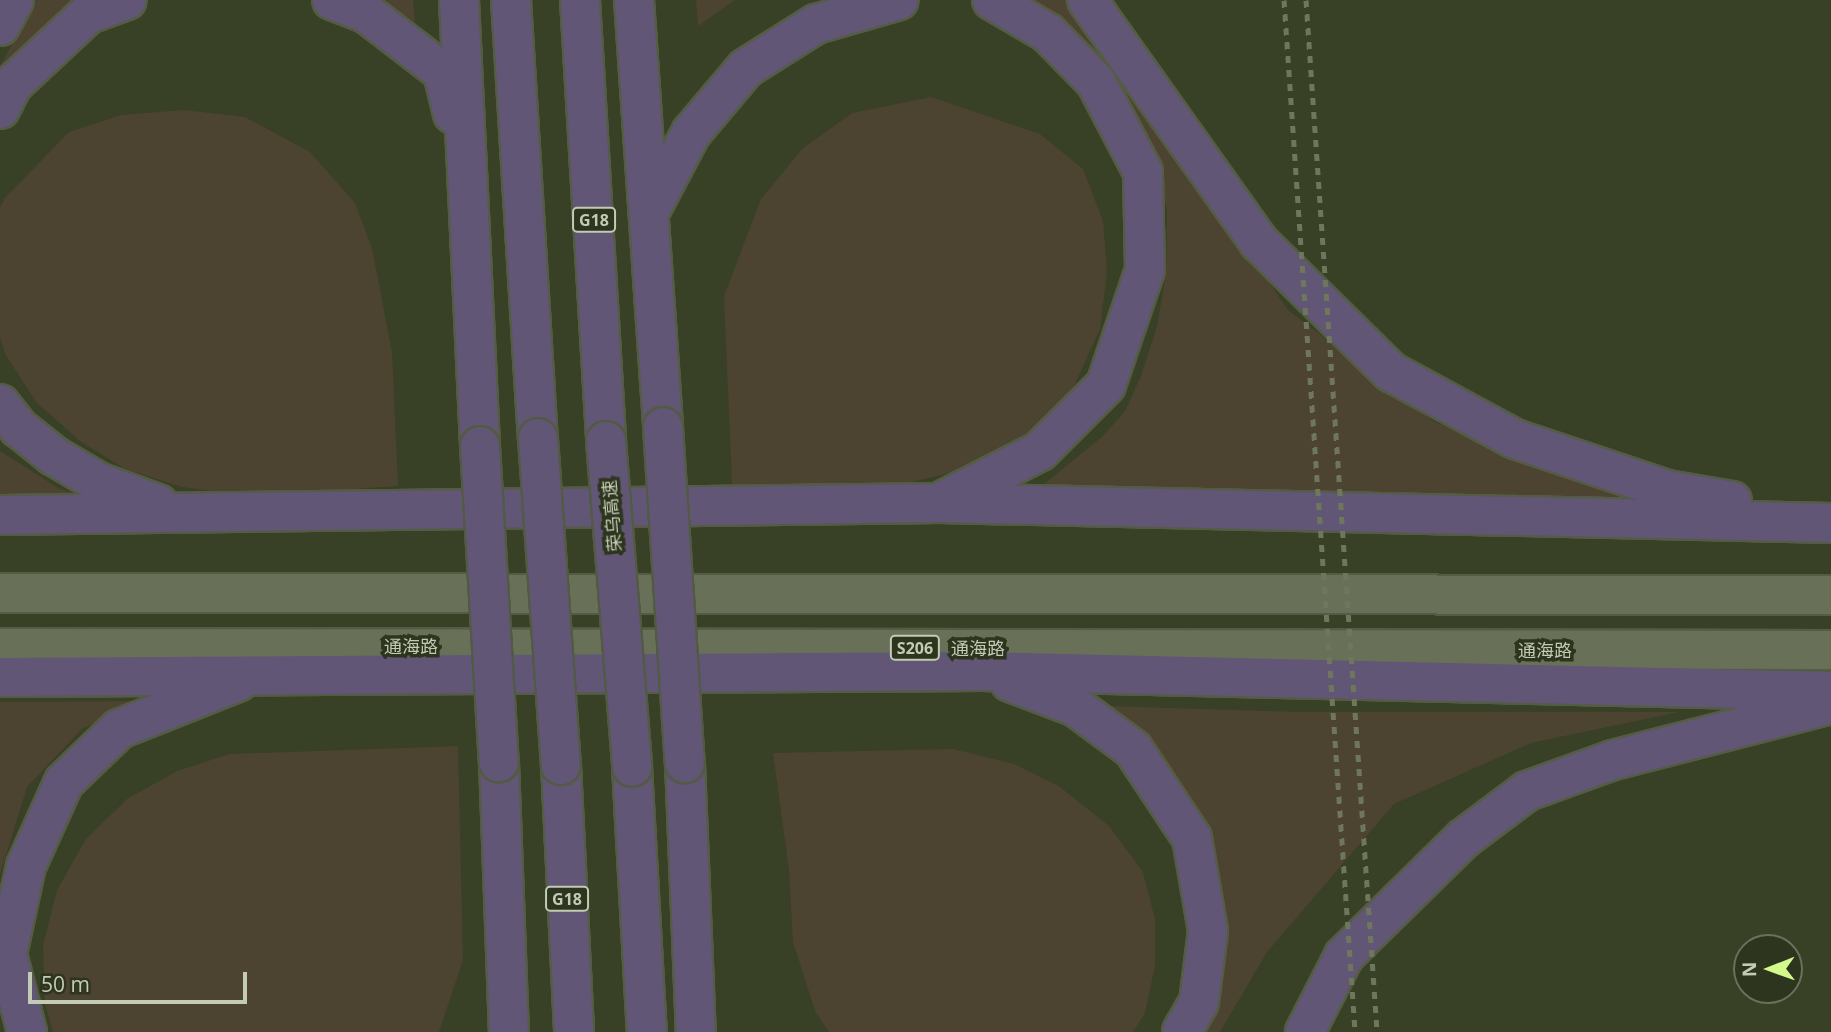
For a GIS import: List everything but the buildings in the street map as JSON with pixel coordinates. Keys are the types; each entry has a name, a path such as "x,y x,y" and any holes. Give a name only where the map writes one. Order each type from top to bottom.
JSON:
{"highway":[{"path":"0,26 15,0"},
{"path":"0,109 13,84 88,14 127,0"},
{"path":"332,0 366,13 443,72 467,181"},
{"path":"459,0 480,446 499,762 509,1032"},
{"name":"G18","path":"511,0 561,765 574,1032"},
{"name":"荣乌高速","path":"580,0 606,441 632,767 647,1032"},
{"path":"634,0 651,209 699,1025"},
{"path":"651,209 691,133 746,68 816,24 899,0"},
{"path":"940,503 1040,451 1106,385 1145,270 1143,173 1096,82 1048,33 992,0"},
{"path":"1087,0 1258,242 1391,372 1515,439 1667,490 1831,516"},
{"path":"0,404 19,428 54,456 98,482 145,502 204,513"},
{"path":"0,515 940,503 1831,523"},
{"path":"982,671 1076,707 1132,749 1192,838 1208,931 1199,1002 1182,1032"},
{"path":"0,677 261,673 982,671 1831,691"},
{"path":"27,1032 7,954 26,866 64,782 119,729 261,673"},
{"path":"1305,1032 1344,956 1463,839 1527,791 1613,760 1831,704"}],"main road":[{"path":"0,593 1831,595"},
{"name":"通海路","path":"0,649 1831,650"}],"shaded area":[{"path":"36,0 79,0 0,83 0,66"},
{"path":"378,0 413,0 415,22"},
{"path":"696,0 735,0 698,26"},
{"path":"1012,0 1077,0 1288,310 1433,421 1558,474 1653,502 1038,489 1103,436 1125,411 1141,376 1157,326 1166,273 1167,209 1151,165"},
{"path":"931,97 1040,134 1083,169 1103,221 1107,272 1100,329 1075,384 1045,423 985,459 950,473 900,485 732,484 724,296 761,199 803,148 852,113"},
{"path":"184,110 245,117 310,152 355,203 372,248 392,352 398,486 248,496 182,487 125,469 80,441 37,403 5,354 0,337 0,208 4,199 69,132 121,115"},
{"path":"0,451 60,489 100,500 0,501"},
{"path":"142,701 82,729 27,787 0,875 0,702"},
{"path":"1110,706 1299,712 1679,712 1531,743 1394,804 1267,952 1220,1032 1203,1032 1222,961 1219,879 1198,811"},
{"path":"458,746 463,960 439,1032 53,1032 45,1004 43,946 57,890 86,839 127,799 177,771 229,754"},
{"path":"953,749 1014,764 1060,787 1109,826 1143,872 1155,919 1155,966 1145,1013 1133,1032 829,1032 815,1011 793,942 789,870 773,753"}],"railway":[{"path":"1284,0 1355,1032"},
{"path":"1306,0 1377,1032"}]}
